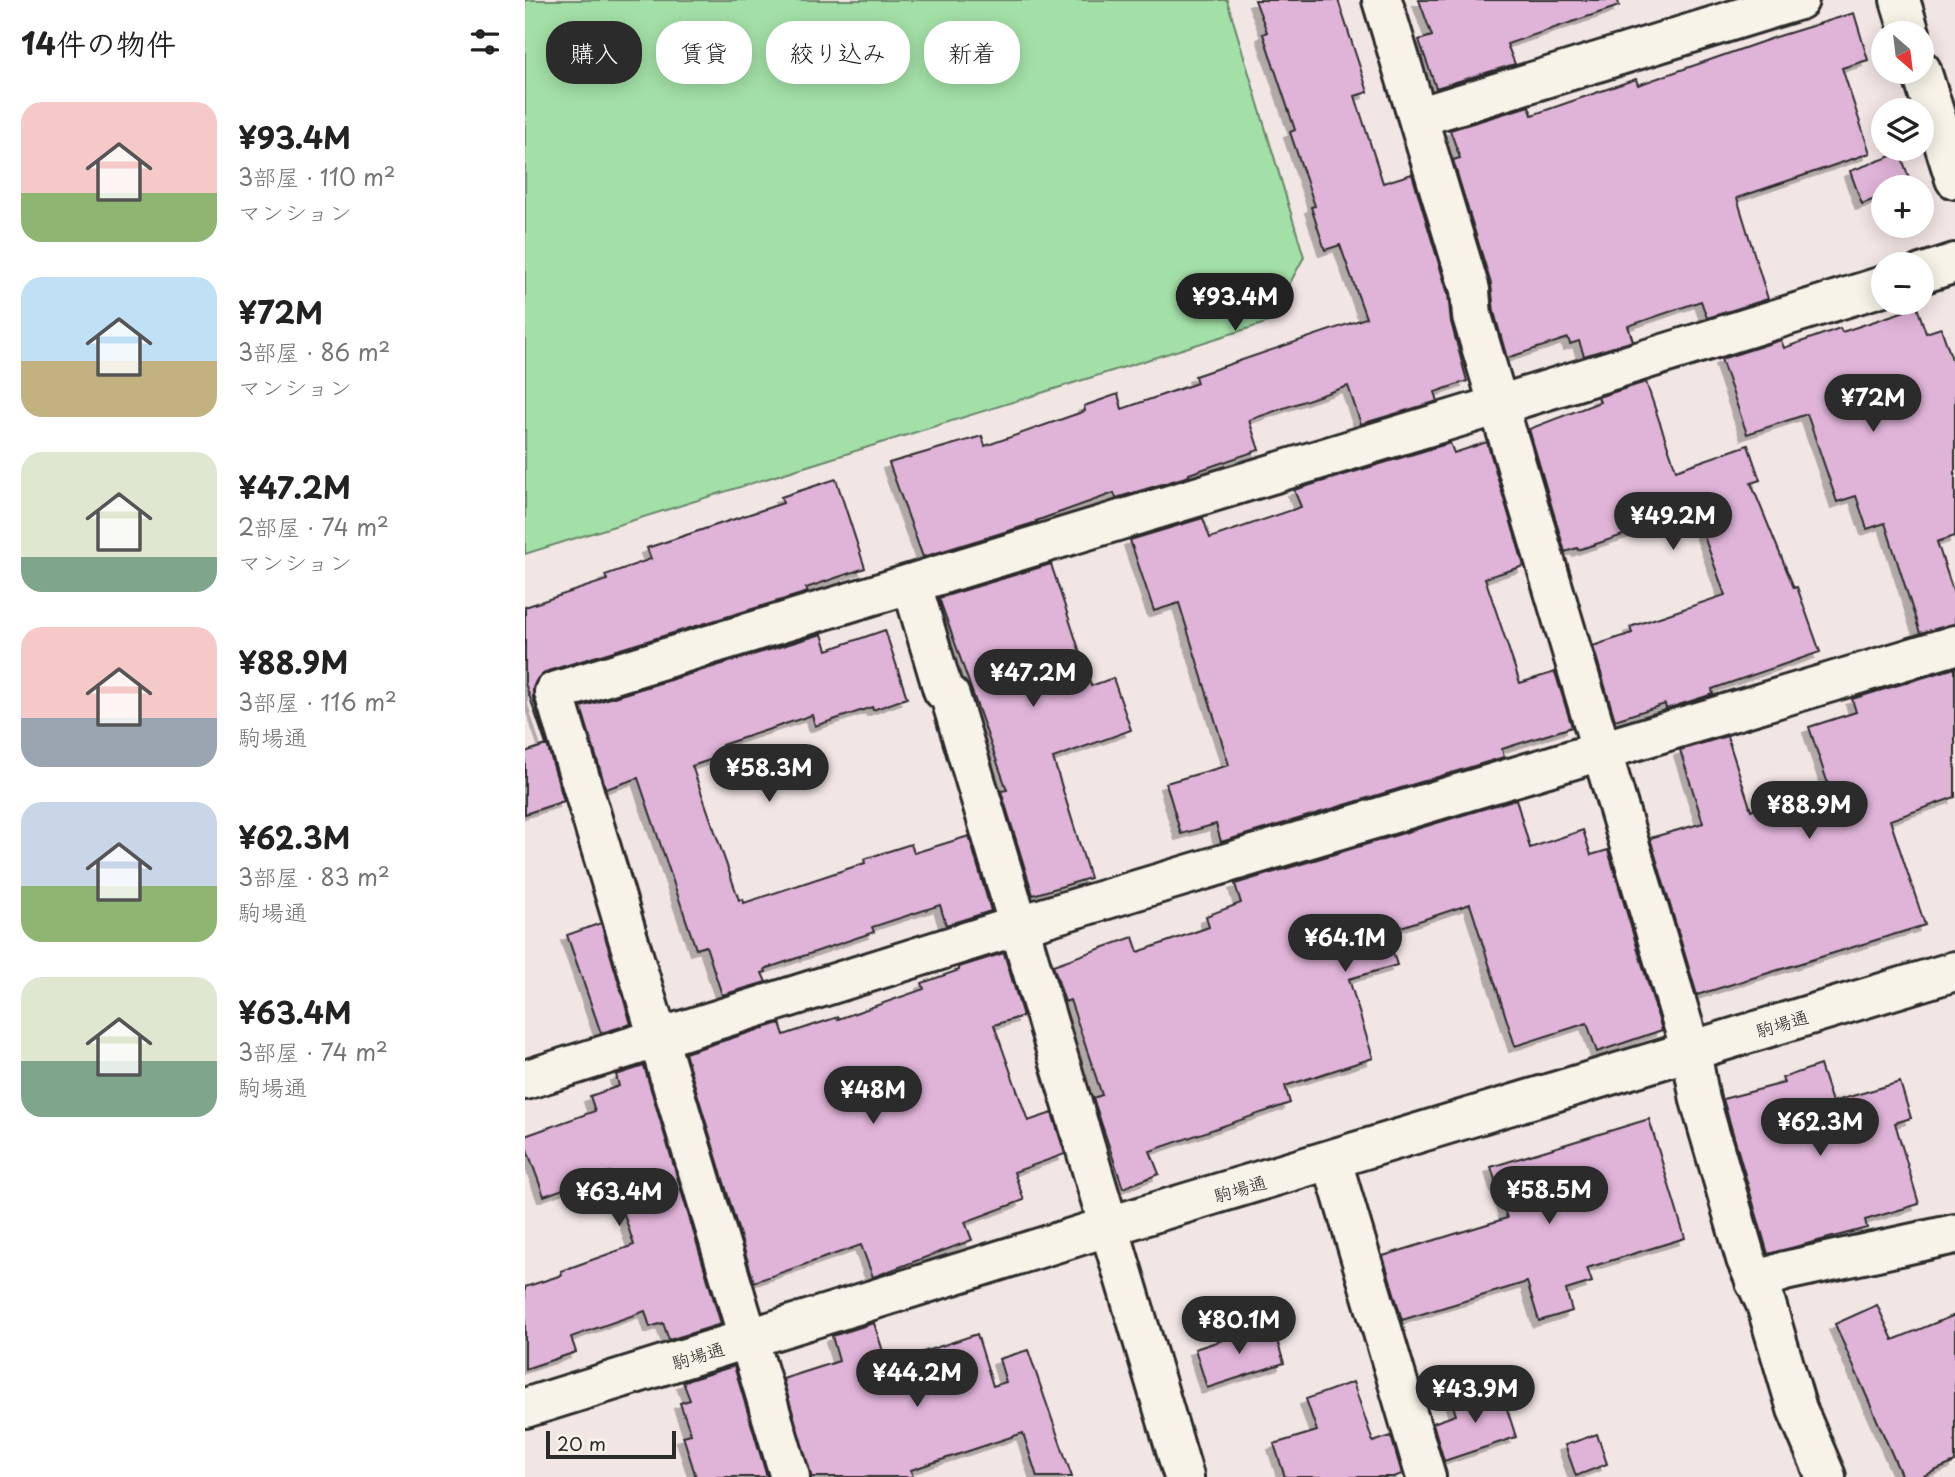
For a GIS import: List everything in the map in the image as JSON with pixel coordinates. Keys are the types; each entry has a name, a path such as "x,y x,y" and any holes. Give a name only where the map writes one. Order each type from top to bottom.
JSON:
{"street":[{"path":"1382,0 1470,290 1472,316 1691,1051 1700,1100 1746,1259 1766,1304 1797,1409 1826,1477"},
{"path":"1418,117 1799,0"},
{"path":"1900,0 1906,21"},
{"path":"1925,84 1955,179"},
{"path":"1934,270 1955,263"},
{"path":"790,1477 658,1038 540,697 1871,290"},
{"path":"912,585 943,690 950,696 1020,925 1184,1477"},
{"path":"525,1080 1020,925 1955,645"},
{"name":"駒場通","path":"525,1408 1110,1226 1955,971"},
{"path":"1332,1161 1426,1477"},
{"path":"1755,1282 1785,1271 1955,1234"}],"green space":[{"path":"525,0 1227,0 1304,257 1269,322 525,554"}],"building":[{"path":"1255,0 1338,0 1368,92 1355,96 1383,183 1412,174 1448,294 1451,322 1467,381 1435,392 1438,401 1361,424 1348,386 1249,420 1259,450 1189,476 1116,498 1114,493 1037,522 923,557 889,463 982,436 985,446 1085,411 1084,406 1118,394 1122,409 1197,383 1195,376 1366,318 1340,245 1325,250 1311,207 1315,206 1290,132 1295,130 1263,34 1267,32"},
{"path":"1419,0 1618,0 1619,6 1507,44 1515,64 1436,88 1419,40 1432,36"},
{"path":"1854,13 1868,60 1842,68 1870,153 1737,198 1768,299 1707,318 1701,301 1628,326 1633,341 1584,356 1579,341 1570,344 1568,338 1507,358 1494,312 1491,284 1453,160 1460,158 1450,130 1529,106 1532,115 1636,79 1638,85"},
{"path":"1878,161 1903,161 1908,175 1871,175 1871,201 1862,204 1850,171"},
{"path":"1893,315 1920,315 1926,333 1941,328 1955,368 1955,536 1937,542 1955,597 1955,624 1920,633 1885,523 1867,529 1856,496 1837,502 1807,414 1747,434 1721,359 1781,340 1784,348 1840,328 1842,332"},
{"path":"1646,382 1676,470 1748,445 1760,480 1751,483 1794,588 1797,587 1820,652 1712,689 1713,694 1666,709 1665,704 1615,720 1593,646 1632,633 1630,627 1725,595 1695,511 1565,552 1529,429 1600,402 1598,397"},
{"path":"1487,442 1524,566 1485,578 1520,683 1555,672 1572,727 1502,749 1504,757 1221,842 1216,824 1181,834 1166,783 1229,765 1179,603 1154,611 1130,540 1203,518 1210,538 1301,507 1294,490 1450,443 1454,453"},
{"path":"836,479 865,568 806,588 808,592 548,671 538,678 533,688 533,698 564,801 525,814 525,752 546,745 525,683 525,607 607,580 605,575 651,559 647,548 783,503 781,497"},
{"path":"1051,564 1091,686 1113,678 1131,730 1053,758 1090,878 1033,895 1001,791 1007,790 939,598"},
{"path":"885,630 907,698 815,726 812,715 722,745 725,755 692,766 739,900 743,899 744,903 865,863 864,859 911,844 914,853 969,836 991,911 946,925 940,905 872,927 874,932 765,969 766,972 762,973 766,982 722,995 706,946 696,949 638,778 606,789 581,707 822,634 827,650"},
{"path":"1955,668 1955,797 1890,820 1925,925 1697,995 1650,838 1703,823 1680,750 1727,736 1751,810 1828,784 1809,727 1856,712 1852,699"},
{"path":"1516,799 1530,848 1583,830 1591,855 1608,850 1662,1030 1597,1052 1587,1023 1515,1046 1470,904 1386,932 1397,965 1349,979 1373,1058 1285,1086 1290,1103 1150,1151 1159,1174 1123,1188 1093,1098 1102,1095 1070,1000 1065,1002 1053,965 1133,937 1138,952 1209,927 1206,916 1241,903 1235,884"},
{"path":"601,923 631,1024 601,1033 567,935"},
{"path":"1004,953 1023,1016 994,1025 1028,1121 1052,1113 1065,1154 1014,1172 1024,1200 965,1222 972,1240 873,1277 861,1245 754,1282 685,1053 780,1023 784,1035 838,1019 924,989 922,983 959,970 959,967"},
{"path":"1820,1065 1832,1102 1900,1082 1911,1118 1895,1123 1919,1204 1865,1220 1867,1228 1768,1254 1723,1099 1784,1083 1782,1078"},
{"path":"644,1066 721,1324 669,1340 663,1323 650,1327 645,1311 571,1337 576,1352 525,1369 525,1287 562,1275 561,1271 634,1245 610,1172 544,1196 525,1144 525,1136 595,1111 590,1096 619,1086 616,1075"},
{"path":"1649,1119 1685,1238 1587,1268 1592,1282 1566,1290 1572,1311 1539,1321 1527,1282 1402,1320 1383,1256 1507,1218 1491,1167"},
{"path":"1877,1305 1893,1340 1955,1315 1955,1462 1921,1477 1902,1477 1835,1324"},
{"path":"874,1323 887,1364 977,1334 993,1386 1006,1382 999,1359 1028,1350 1072,1477 1037,1477 1023,1433 911,1470 913,1477 811,1477 783,1379 839,1361 832,1336"},
{"path":"1272,1324 1284,1363 1207,1388 1195,1349"},
{"path":"734,1366 767,1477 696,1477 683,1436 691,1434 680,1403 690,1400 683,1382"},
{"path":"1353,1382 1373,1442 1391,1436 1402,1474 1394,1477 1285,1477 1274,1444 1317,1431 1306,1399"},
{"path":"1500,1387 1516,1437 1444,1461 1433,1423 1456,1415 1452,1403"},
{"path":"1597,1434 1607,1464 1576,1476 1565,1445"}]}
